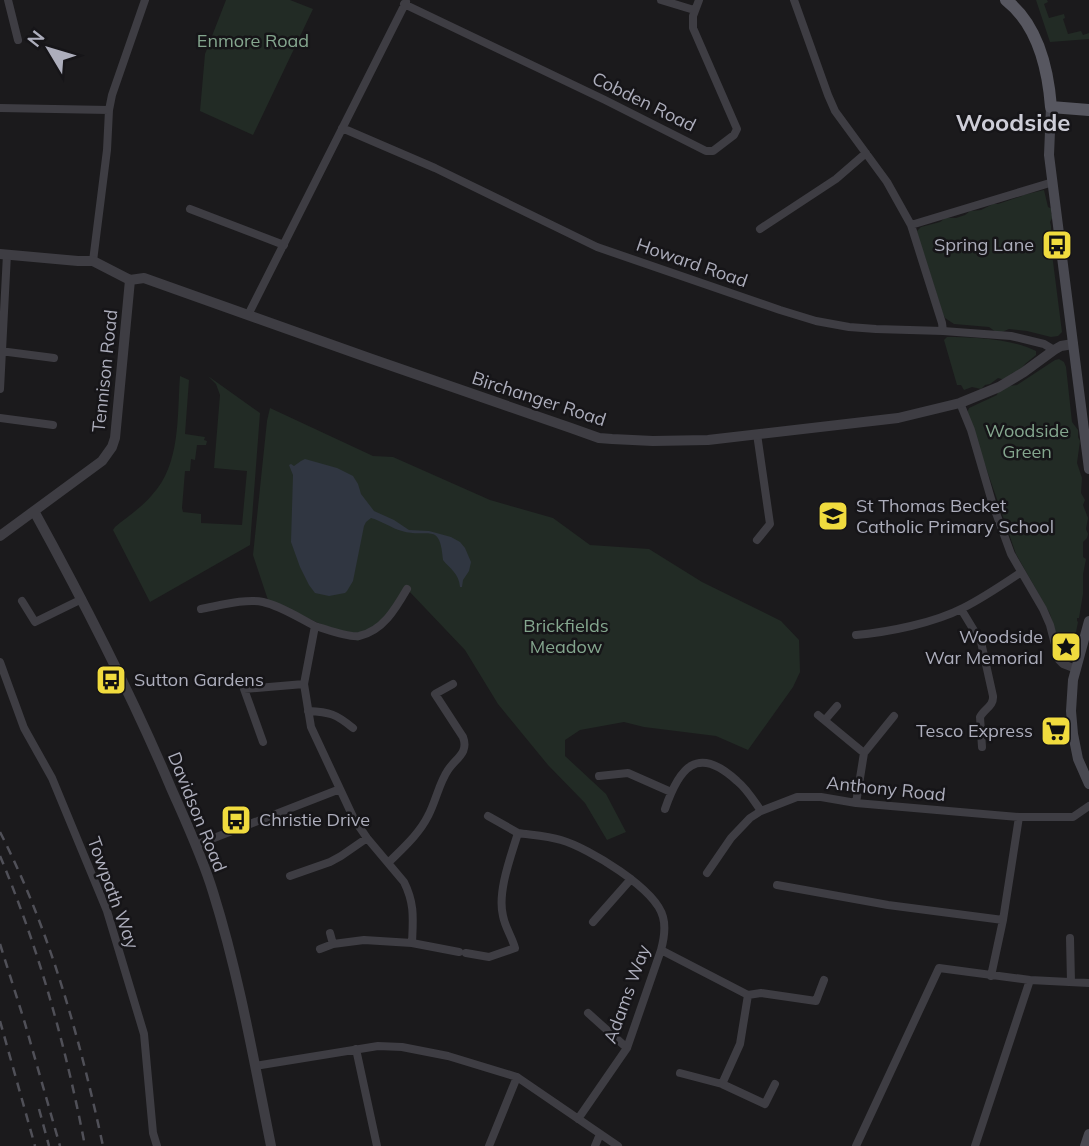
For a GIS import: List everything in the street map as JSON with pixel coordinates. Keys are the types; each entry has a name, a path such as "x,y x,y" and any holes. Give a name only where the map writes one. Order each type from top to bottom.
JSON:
{"main road":[{"path":"1013,2 1035,36 1046,75 1051,107 1049,145 1053,182 1089,469"},
{"path":"1051,107 1089,110"},
{"path":"1089,621 1073,680 1071,700 1078,759 1089,785"},
{"path":"1085,1146 1089,1134"}],"street":[{"path":"8,0 18,40"},
{"path":"93,261 107,150 109,110 116,81 145,0"},
{"path":"661,0 694,10 699,0"},
{"path":"794,0 831,103 841,121 887,182 911,225 943,331"},
{"path":"248,315 405,2"},
{"name":"Cobden Road","path":"405,2 706,151 713,151 734,135 737,129 694,33 694,10"},
{"path":"0,108 109,110"},
{"name":"Howard Road","path":"342,128 435,168 597,247 816,321 876,329 1011,336 1044,344 1054,350"},
{"path":"760,229 836,179 866,153"},
{"path":"911,225 1053,182"},
{"path":"190,209 284,245"},
{"path":"0,388 4,254"},
{"name":"Birchanger Road","path":"4,254 93,261 130,280 145,278 599,438 708,440 898,418 960,403 999,387 1054,350 1073,344"},
{"name":"Tennison Road","path":"0,536 102,461 112,447 130,280"},
{"path":"1,352 54,359"},
{"path":"960,403 1011,554 1043,609 1059,660 1076,669"},
{"path":"0,418 53,425"},
{"path":"757,434 770,524 757,540"},
{"name":"Davidson Road","path":"34,512 82,599 138,713 213,890 243,1004 271,1146"},
{"path":"856,635 930,621 961,609 1020,573"},
{"path":"201,609 262,601 315,626 358,636 383,624 407,589"},
{"path":"22,601 36,622 82,599"},
{"path":"961,609 981,642 993,695 991,705 980,717 982,747"},
{"path":"315,626 304,684 311,727 354,819 404,882 412,898 412,943"},
{"name":"Towpath Way","path":"0,662 24,728 51,778 107,911 144,1034 153,1133 157,1146"},
{"path":"263,742 244,689 304,684"},
{"path":"389,862 428,818 448,769 464,751 466,744 463,737 435,694 453,684"},
{"path":"837,706 821,718 864,753"},
{"path":"309,711 331,713 341,717 352,728"},
{"path":"856,803 864,753 894,716"},
{"path":"664,809 677,780 690,766 696,762 704,762 736,780 761,811"},
{"path":"598,776 628,773 671,792"},
{"path":"196,845 340,789"},
{"name":"Anthony Road","path":"707,873 739,828 761,811 797,797 821,797 856,803 1018,817 1073,817 1089,806"},
{"name":"Adams Way","path":"488,816 518,833 561,839 603,861 651,895 664,920 661,950 627,1048 578,1119"},
{"path":"991,976 1003,920 1018,817"},
{"path":"320,948 364,940 412,943 489,957 515,947 502,915 502,898 504,880 518,833"},
{"path":"290,876 341,856 367,838"},
{"path":"593,922 631,879"},
{"path":"777,885 888,905 1003,920"},
{"path":"330,933 333,944"},
{"path":"1070,938 1071,982"},
{"path":"661,950 748,995 761,993 816,1001 824,980"},
{"path":"856,1146 939,968 1030,980 1089,983"},
{"path":"975,1146 1030,980"},
{"path":"722,1084 740,1044 748,995"},
{"path":"588,1013 627,1048"},
{"path":"256,1066 378,1046 402,1047 448,1056 516,1077 618,1146"},
{"path":"356,1049 377,1146"},
{"path":"680,1073 722,1084 765,1104 775,1084"},
{"path":"489,1146 516,1077"},
{"path":"595,1146 600,1134"}],"green space":[{"name":"Enmore Road","path":"226,0 290,0 313,9 253,135 200,111 205,54"},
{"path":"1036,0 1047,0 1044,4 1049,18 1064,14 1068,34 1081,31 1083,35 1089,33 1089,39 1050,42"},
{"path":"1044,190 1048,207 1054,215 1050,222 1053,236 1051,246 1062,332 1051,337 1009,329 996,332 989,327 954,324 945,318 917,231 945,218 956,218 970,211"},
{"name":"Woodside Green","path":"947,337 1005,341 1036,351 1036,355 1019,372 1012,373 1005,380 998,378 981,389 972,387 964,390 961,385 957,385 944,340"},
{"name":"Woodside Green","path":"1059,359 1066,367 1072,422 1078,430 1080,441 1077,463 1082,478 1081,493 1085,500 1083,505 1088,518 1088,534 1083,542 1083,557 1086,559 1083,594 1072,653 1068,657 1062,654 1050,614 1016,554 967,413 969,408 997,395 998,391 1017,385"},
{"path":"180,376 189,380 185,434 205,437 204,440 207,441 206,445 197,445 195,460 191,459 190,471 185,471 182,508 183,512 201,514 201,523 242,525 247,471 214,468 220,395 216,384 208,376 260,413 250,545 150,602 113,530 148,499 168,469 176,439"},
{"name":"Brickfields Meadow","path":"270,408 373,456 393,457 490,500 553,518 590,545 649,549 702,582 781,621 799,640 800,672 793,687 748,750 716,736 624,722 580,730 565,740 565,756 606,794 626,832 607,840 585,803 548,765 498,704 465,650 407,589 382,623 358,641 268,600 253,555"}],"shaded area":[{"path":"305,459 337,468 353,476 361,494 374,511 409,530 429,531 460,542 471,562 462,587 443,560 436,535 402,531 371,518 364,526 353,581 347,591 329,596 315,593 300,567 291,542 293,475 289,465 294,466"}],"railway":[{"path":"0,832 34,907 62,986 103,1146"},
{"path":"0,856 50,999 85,1146"},
{"path":"0,944 60,1146"},
{"path":"0,1021 35,1146"},
{"path":"39,1109 49,1146"}],"place":[{"name":"Spring Lane","path":"1057,245"},
{"name":"St Thomas Becket Catholic Primary School","path":"833,516"},
{"name":"Woodside War Memorial","path":"1066,647"},
{"name":"Sutton Gardens","path":"111,680"},
{"name":"Tesco Express","path":"1056,731"},
{"name":"Christie Drive","path":"236,820"}],"district":[{"name":"Woodside","path":"1013,123"}]}
